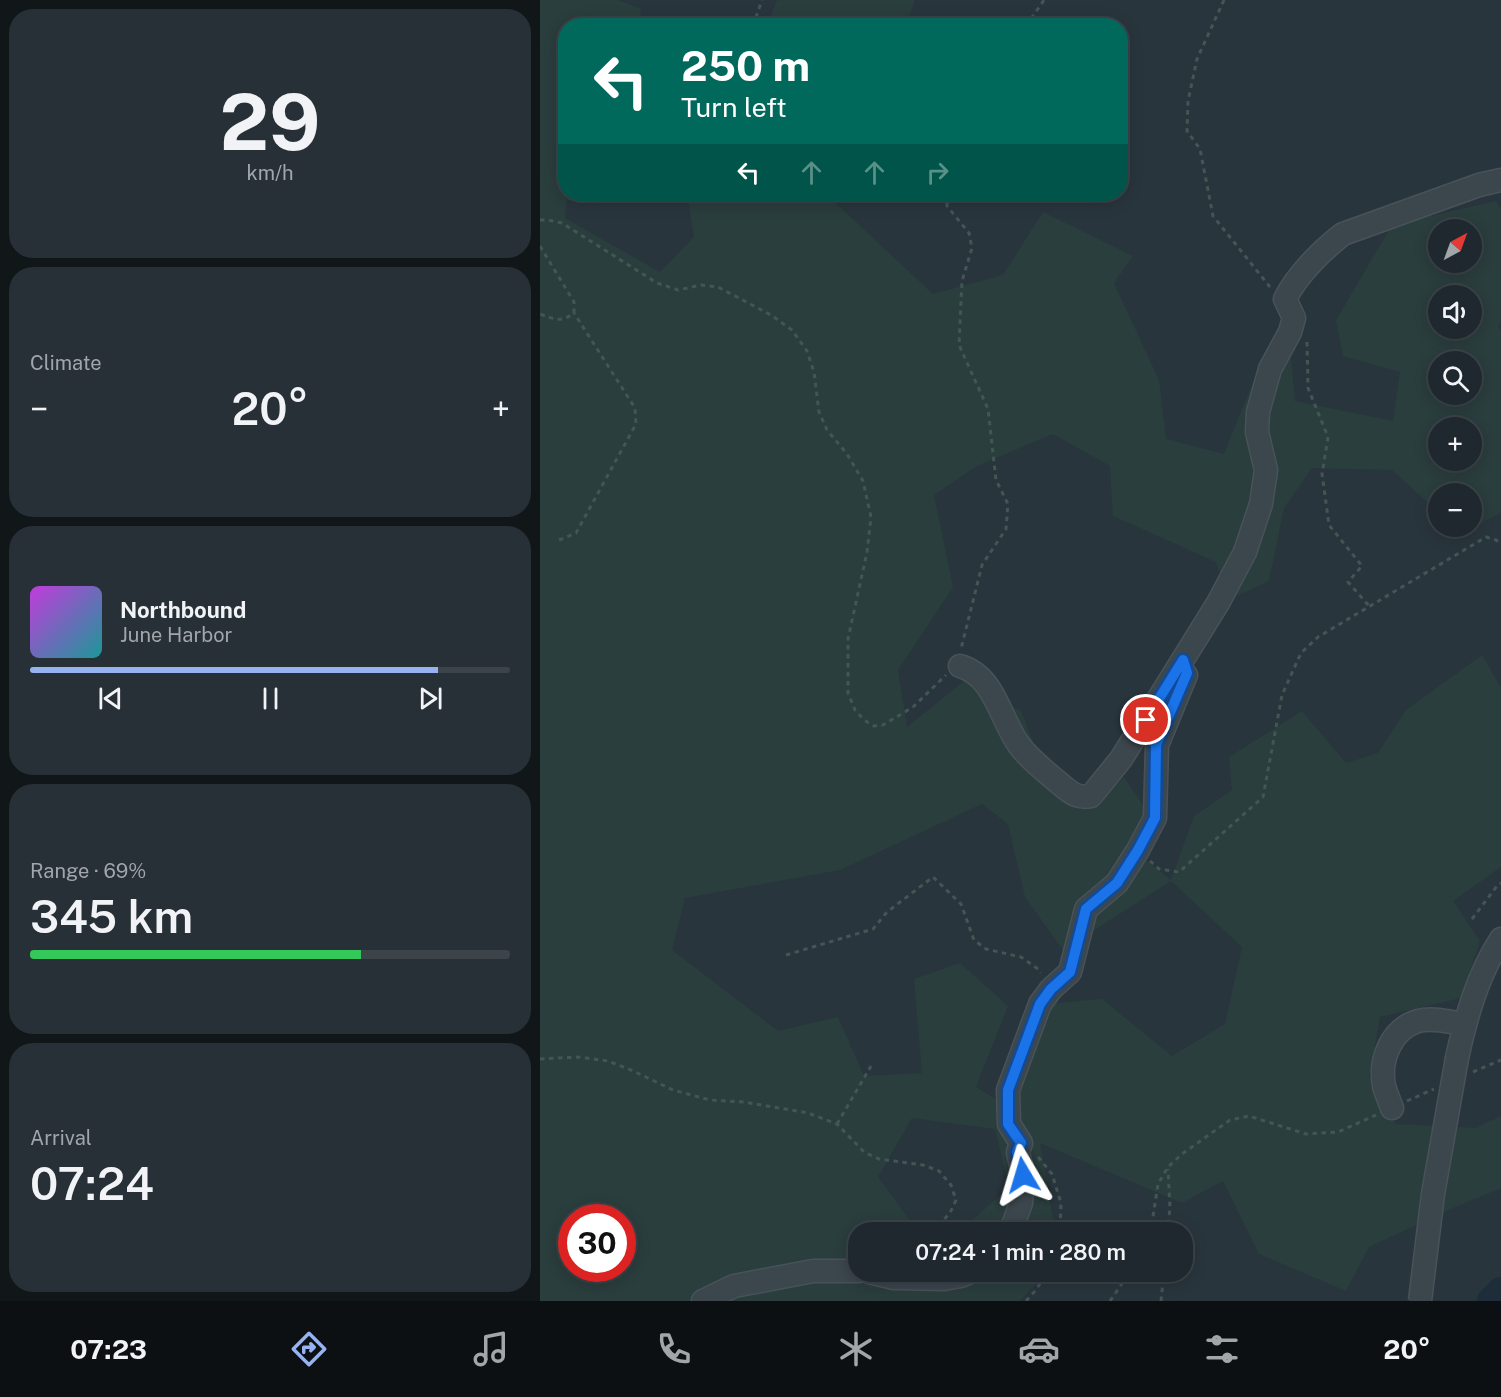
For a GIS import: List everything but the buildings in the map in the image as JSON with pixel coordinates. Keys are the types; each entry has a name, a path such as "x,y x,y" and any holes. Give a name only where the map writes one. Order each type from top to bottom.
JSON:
{"street":[{"path":"960,666 978,676 991,692 1018,744 1036,764 1074,795 1084,797 1098,789 1121,759 1183,660 1218,603 1245,552 1261,504 1266,470 1257,432 1258,412 1270,369 1290,332 1289,309 1292,286 1329,244 1343,234 1479,185 1501,180"},
{"path":"1014,1222 1021,1203 1023,1175 1017,1152 1021,1143 1008,1124 1008,1090 1040,1004 1051,989 1070,972 1086,909 1117,883 1155,818 1156,745 1187,673 1183,660"},
{"path":"1420,1301 1433,1194 1461,1066 1464,1024 1492,952 1501,939"},
{"path":"1392,1108 1384,1084 1383,1065 1386,1052 1397,1034 1418,1021 1432,1020 1464,1024"},
{"path":"702,1301 734,1286 813,1271 848,1271"}],"path":[{"path":"756,18 762,0"},
{"path":"1032,18 1044,0"},
{"path":"1224,0 1197,59 1188,101 1188,131 1200,149 1212,216 1306,332 1308,388 1328,436 1322,474 1329,525 1362,566 1348,582 1370,607"},
{"path":"540,220 562,223 657,283 678,290 701,285 718,287 771,315 792,330 807,351 814,372 819,412 827,430 847,454 863,481 871,517 867,552 848,639 848,693 855,710 864,720 874,726 883,725 913,707 952,670 960,666 962,646 982,565 1006,529 1008,504 996,480 988,409 959,345 962,281 972,248 969,233 947,206 947,201"},
{"path":"540,246 574,302 574,313 635,408 636,424 576,533 559,540"},
{"path":"540,314 555,320 567,319 574,313"},
{"path":"1138,850 1159,869 1179,872 1263,797 1282,695 1301,653 1317,637 1486,537 1501,544"},
{"path":"786,955 873,929 887,912 933,877 961,904 974,940 986,949 1021,957 1038,969 1051,989"},
{"path":"1472,919 1501,883"},
{"path":"540,1059 579,1057 608,1061 673,1090 691,1095 710,1100 744,1102 808,1113 837,1124 864,1152 879,1159 923,1165 939,1171 951,1185 956,1200 950,1213 941,1222"},
{"path":"1461,1066 1501,1060"},
{"path":"837,1124 871,1066"},
{"path":"1152,1222 1158,1184 1168,1167 1182,1154 1230,1120 1249,1116 1306,1134 1338,1132 1434,1089"},
{"path":"1021,1143 1038,1156 1052,1174 1061,1203 1060,1222"},
{"path":"1168,1167 1168,1222"},
{"path":"1026,1301 1041,1282"},
{"path":"1110,1301 1123,1282"},
{"path":"1161,1301 1163,1282"}],"green space":[{"path":"540,0 618,0 641,9 640,18 558,18 558,201 566,201 565,218 660,272 694,237 688,201 833,201 933,294 1003,275 1043,212 1133,256 1114,283 1159,380 1166,439 1224,454 1255,377 1290,345 1295,401 1393,421 1400,372 1343,356 1336,320 1392,225 1496,201 1501,210 1501,320 1498,327 1501,330 1501,512 1482,523 1482,483 1428,483 1428,503 1392,470 1312,468 1284,508 1269,581 1228,600 1216,562 1113,516 1110,466 1053,434 977,466 934,495 953,587 898,670 907,727 964,681 1021,711 1047,777 1082,809 1124,777 1148,813 1126,845 1171,880 1194,816 1232,790 1229,757 1302,711 1346,763 1378,753 1406,710 1482,655 1501,688 1501,867 1453,901 1480,941 1461,998 1380,1017 1369,1077 1396,1124 1476,1128 1501,1116 1501,1188 1369,1247 1346,1291 1259,1254 1223,1181 1182,1203 1040,1143 1052,1222 970,1222 1009,1187 995,1129 912,1118 878,1177 911,1222 848,1222 848,1282 1038,1282 1019,1301 540,1301","holes":["982,804 1008,824 1025,897 1063,950 1171,881 1242,947 1225,1024 1172,1056 1102,999 1046,1004 1005,1105 976,1087 1008,1006 960,963 914,979 922,1073 864,1076 838,1017 778,1031 672,950 685,898 840,870"]},
{"path":"777,0 915,0 909,18 770,18"}],"waterway":[{"path":"1491,1301 1501,1291"}],"route":[{"path":"1023,1175 1017,1152 1021,1143 1008,1124 1008,1090 1040,1004 1051,989 1070,972 1086,909 1117,883 1155,818 1156,745 1187,673 1183,660 1146,720"}]}
